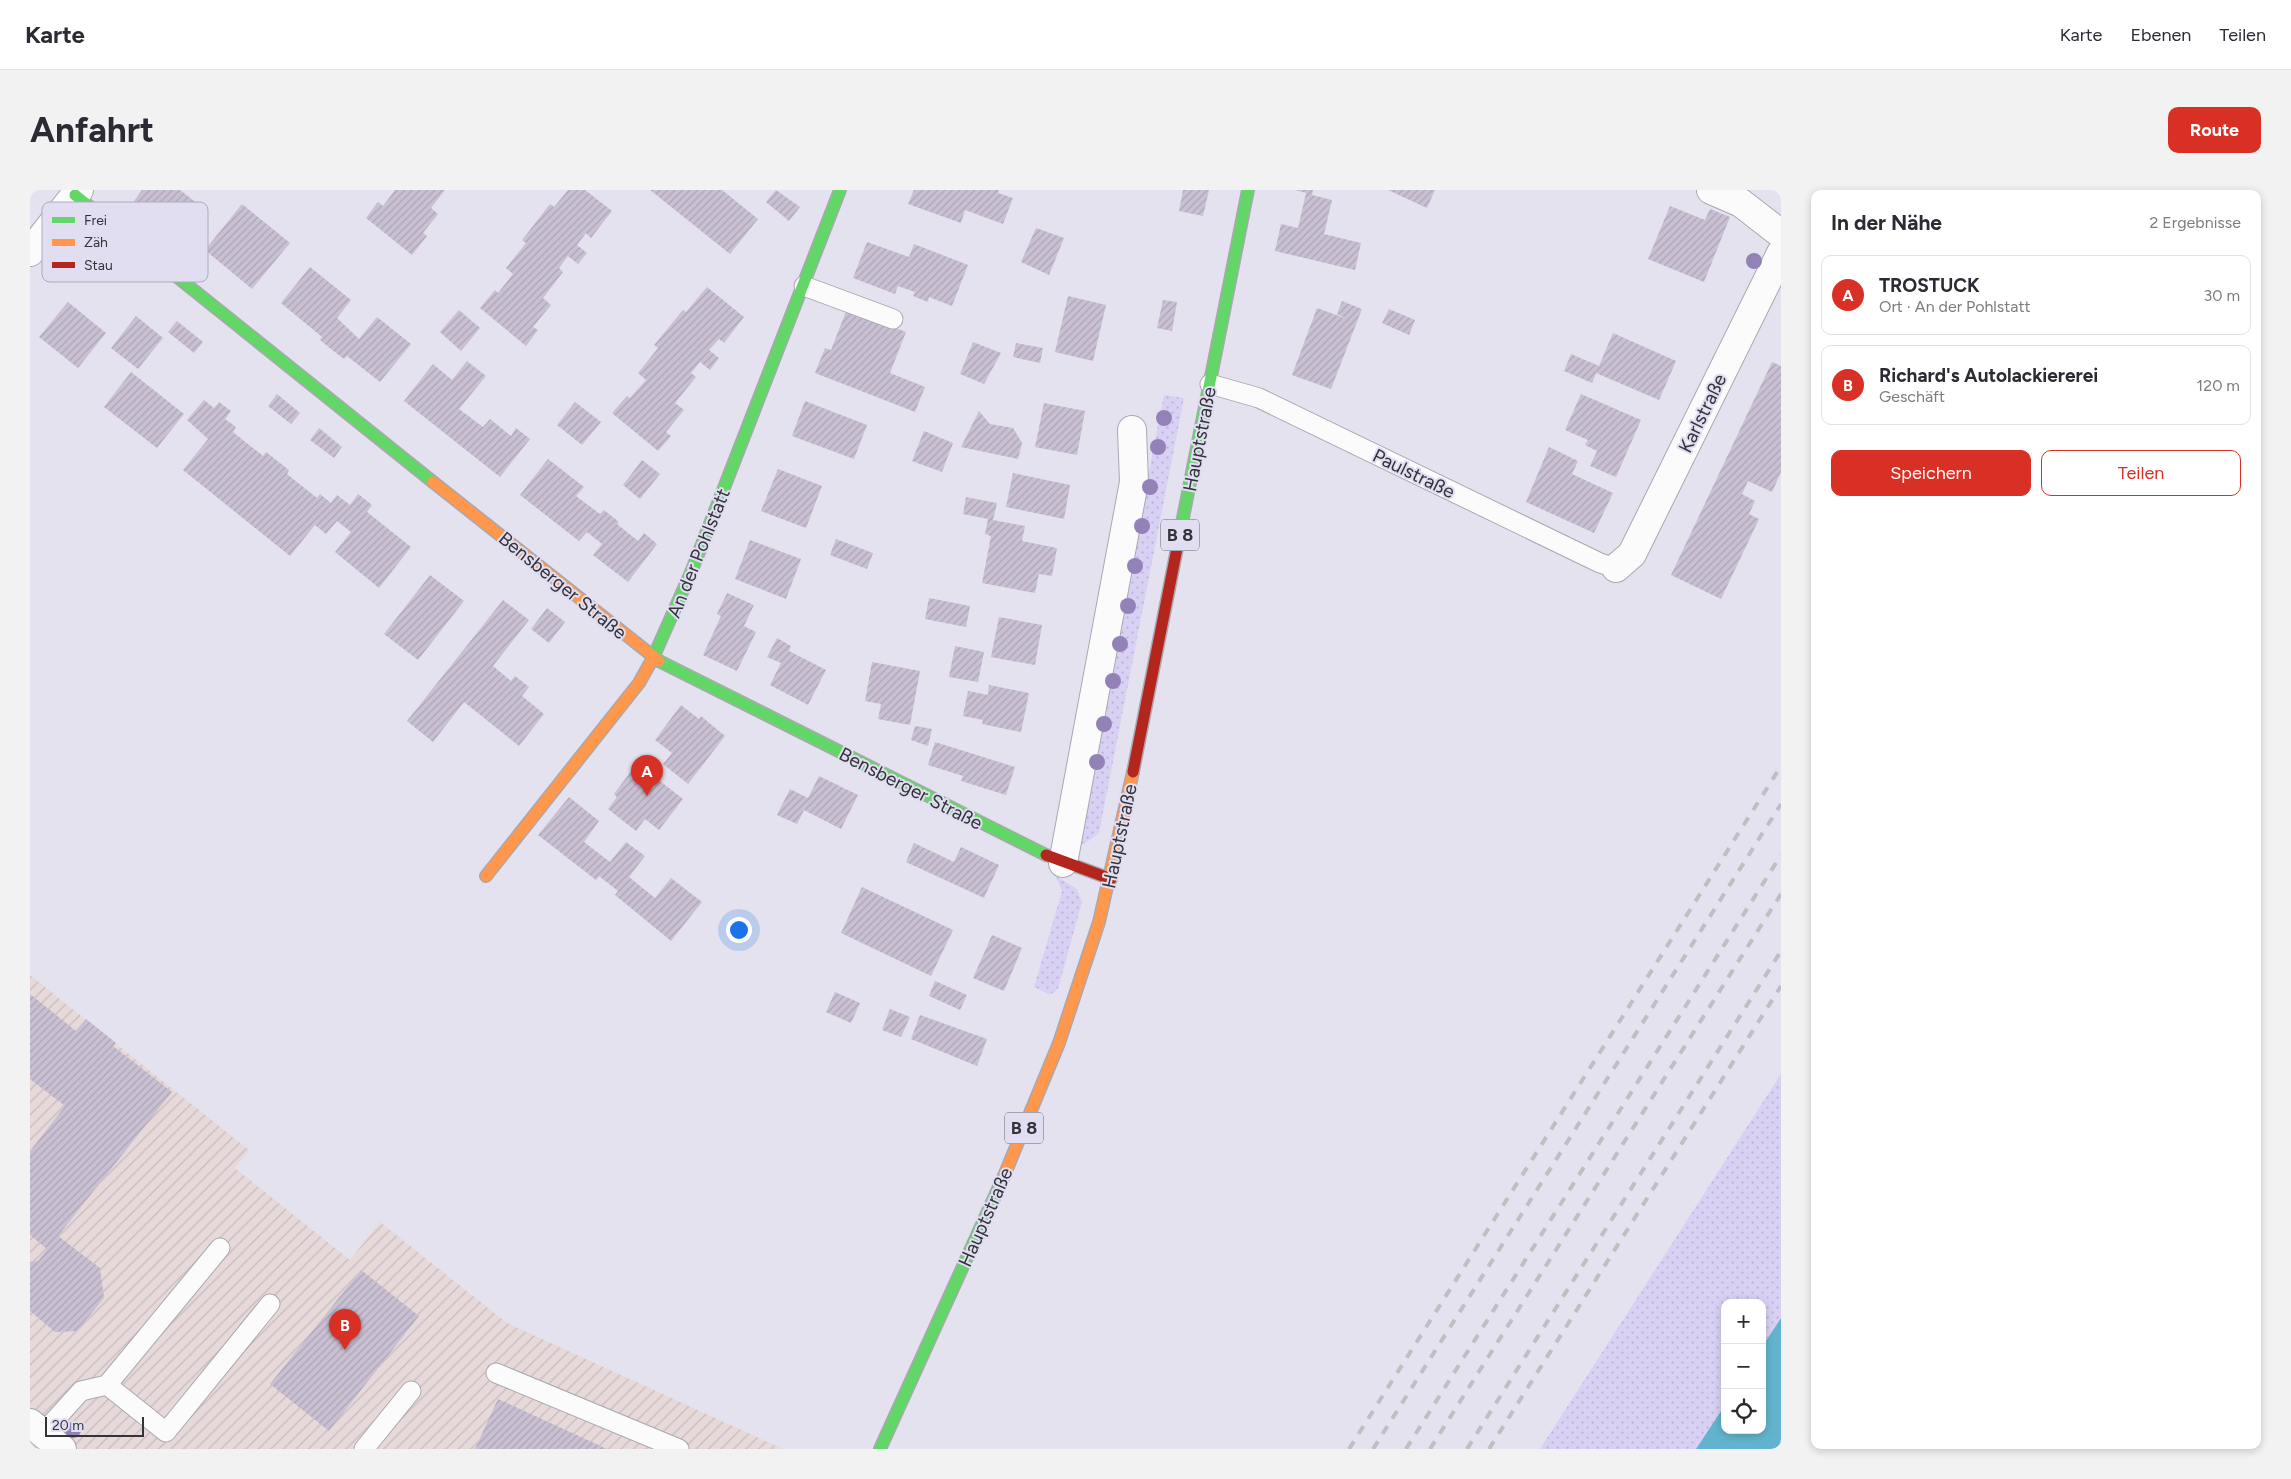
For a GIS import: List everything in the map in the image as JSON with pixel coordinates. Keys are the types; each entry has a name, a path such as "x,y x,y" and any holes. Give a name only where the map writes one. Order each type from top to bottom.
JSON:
{"street":[{"name":"An der Pohlstatt","path":"486,876 639,683 654,658 694,566 783,344 840,190"},
{"name":"Hauptstraße","path":"880,1449 1030,1115 1059,1043 1084,972 1110,879 1248,190"},
{"path":"1711,190 1741,203 1781,234"},
{"name":"Bensberger Straße","path":"77,193 88,202"},
{"path":"30,252 42,237"},
{"name":"Karlstraße","path":"1616,568 1626,562 1632,554 1781,253"},
{"name":"Bensberger Straße","path":"187,282 654,658 1063,863 1110,879"},
{"path":"1063,863 1134,482 1132,430"}],"lane":[{"path":"804,286 893,319"},
{"name":"Paulstraße","path":"1210,384 1259,398 1591,558 1616,568"},
{"path":"45,1435 81,1391 107,1385 220,1248"},
{"path":"107,1385 166,1432 270,1304"},
{"path":"496,1373 679,1449"},
{"path":"364,1449 411,1391"}],"shaded area":[{"path":"1164,395 1184,398 1099,833 1075,848"},
{"path":"1056,876 1077,889 1082,902 1058,989 1050,995 1034,987 1062,891"},
{"path":"30,975 249,1150 235,1168 350,1260 380,1222 507,1323 783,1449 30,1449"},
{"path":"1781,1074 1781,1318 1766,1341 1766,1299 1721,1299 1721,1411 1696,1449 1540,1449"}],"water":[{"path":"1781,1318 1781,1449 1696,1449 1721,1411 1721,1434 1766,1434 1766,1341"}],"building":[{"path":"142,190 180,190 195,202 135,202 134,201"},
{"path":"395,190 445,190 431,208 438,214 423,233 427,236 412,255 366,218 378,202 383,206"},
{"path":"568,190 585,190 612,211 591,238 586,233 577,245 587,253 578,264 568,256 559,268 563,272 543,298 551,305 533,327 538,330 526,346 480,308 495,290 498,293 513,274 506,268 526,243 522,240 550,204 554,207"},
{"path":"650,190 722,190 758,219 730,254"},
{"path":"776,190 800,207 789,221 766,202"},
{"path":"914,190 999,190 998,193 1013,198 1003,224 965,210 961,223 908,204"},
{"path":"1183,190 1209,190 1203,216 1179,211"},
{"path":"1295,190 1313,190 1312,195 1332,200 1324,234 1361,243 1355,270 1275,251 1281,224 1298,228 1306,193"},
{"path":"1388,190 1435,190 1427,208"},
{"path":"242,204 290,243 252,289 208,252 208,246"},
{"path":"1670,206 1705,220 1710,209 1730,217 1704,282 1648,259"},
{"path":"1036,228 1064,238 1049,275 1021,262"},
{"path":"867,242 909,257 914,244 968,265 952,306 929,297 928,302 913,296 915,292 898,286 895,294 853,278"},
{"path":"310,267 351,300 337,318 359,339 377,317 411,344 380,382 347,356 344,359 331,349 320,340 322,337 281,303"},
{"path":"707,287 744,317 724,343 719,339 709,350 719,358 710,370 700,362 691,373 696,377 675,403 684,410 666,432 671,436 658,451 612,413 627,396 630,398 646,380 638,373 658,348 654,345 683,310 686,312"},
{"path":"1068,296 1106,305 1093,361 1055,352"},
{"path":"1163,300 1177,302 1172,331 1157,328"},
{"path":"1342,301 1362,309 1331,389 1292,375 1317,308 1347,319 1337,314"},
{"path":"68,302 106,333 78,368 39,337"},
{"path":"847,309 906,332 890,373 925,387 915,412 815,373 825,348 831,350"},
{"path":"1389,309 1415,320 1409,335 1382,323"},
{"path":"459,310 480,328 461,351 440,332"},
{"path":"136,316 163,338 138,369 111,348"},
{"path":"177,321 203,342 194,353 168,332"},
{"path":"1613,333 1676,361 1659,400 1596,373 1592,383 1564,371 1571,354 1599,366"},
{"path":"973,342 1001,353 984,384 960,374"},
{"path":"1016,343 1043,348 1040,363 1013,357"},
{"path":"467,361 486,376 459,409 483,427 490,419 511,436 516,428 530,439 500,477 404,401 433,364 452,380"},
{"path":"1772,362 1781,366 1781,472 1772,492 1748,481 1742,494 1755,501 1749,514 1759,519 1721,599 1671,575"},
{"path":"131,372 184,414 157,448 104,407"},
{"path":"277,394 300,413 291,424 268,406"},
{"path":"1581,394 1641,420 1616,477 1590,466 1597,451 1585,445 1588,440 1565,430"},
{"path":"204,400 214,408 219,402 231,411 225,419 236,427 233,432 263,456 266,452 289,470 287,474 317,498 320,494 331,503 337,495 350,505 358,494 372,505 367,512 411,547 379,588 335,552 351,532 337,521 326,534 315,525 290,556 183,470 208,439 187,420"},
{"path":"805,401 867,425 854,459 792,436"},
{"path":"575,402 601,422 582,445 557,425"},
{"path":"1044,403 1085,411 1077,455 1035,447"},
{"path":"979,411 990,424 1013,428 1022,443 1018,459 961,447"},
{"path":"319,428 342,447 334,458 310,440"},
{"path":"924,431 953,443 942,472 912,461"},
{"path":"1549,447 1578,461 1572,474 1613,493 1594,533 1526,502"},
{"path":"548,459 584,487 576,496 600,514 604,510 619,522 617,524 638,541 644,533 657,544 628,582 593,555 602,544 587,532 579,541 520,495"},
{"path":"642,460 660,474 640,499 623,485"},
{"path":"778,469 822,486 806,528 761,511"},
{"path":"1013,473 1070,485 1064,519 1006,507"},
{"path":"966,497 997,503 993,520 1025,526 1022,541 1057,548 1052,576 1039,574 1035,593 982,583 991,536 985,534 988,519 963,514"},
{"path":"836,539 873,553 867,569 830,555"},
{"path":"750,540 801,559 786,599 735,579"},
{"path":"430,575 464,601 418,660 384,634"},
{"path":"727,593 754,605 744,626 756,632 737,671 703,655 721,616 717,614"},
{"path":"929,598 970,606 966,627 925,619"},
{"path":"503,600 529,620 493,666 511,681 515,676 529,687 522,696 544,714 519,746 464,702 433,742 407,721"},
{"path":"547,608 565,622 549,643 531,629"},
{"path":"999,617 1042,625 1035,665 991,657"},
{"path":"777,638 791,646 789,651 826,670 808,705 770,685 781,663 767,657"},
{"path":"955,646 984,652 978,682 949,677"},
{"path":"872,662 920,671 910,725 878,719 881,704 865,701"},
{"path":"989,685 1029,693 1021,732 982,724 983,720 963,716 968,691 988,695"},
{"path":"681,705 699,719 701,716 725,736 688,784 663,764 672,753 655,740"},
{"path":"915,726 932,729 928,746 911,740"},
{"path":"935,742 1015,767 1006,795 961,781 963,776 928,765"},
{"path":"637,763 683,799 659,830 645,819 636,831 608,809 617,797 614,794"},
{"path":"819,776 858,795 841,829 804,810 797,824 777,815 790,789 808,798"},
{"path":"569,797 599,821 584,842 610,862 626,842 645,856 629,877 655,898 671,878 702,902 671,941 615,895 618,891 599,876 596,880 538,835"},
{"path":"914,843 954,862 961,847 999,865 984,898 906,862"},
{"path":"862,887 953,930 931,976 841,933"},
{"path":"992,935 1022,948 1004,991 973,978"},
{"path":"935,981 967,995 960,1010 929,996"},
{"path":"835,992 860,1003 851,1023 826,1012"},
{"path":"30,994 76,1031 86,1019 116,1043 113,1046 172,1092 58,1236 100,1268 104,1298 77,1331 55,1332 30,1311 30,1262 38,1261 47,1249 30,1235 30,1151 65,1106 30,1079"},
{"path":"890,1009 910,1017 901,1037 882,1030"},
{"path":"920,1015 987,1039 977,1066 911,1039"},
{"path":"361,1270 419,1316 329,1431 270,1384"},
{"path":"498,1399 607,1449 475,1449"}],"railway":[{"path":"1349,1449 1781,766"},
{"path":"1373,1449 1781,804"},
{"path":"1406,1449 1781,855"},
{"path":"1430,1449 1781,894"},
{"path":"1467,1449 1781,951"},
{"path":"1489,1449 1781,986"}],"traffic: fast":[{"path":"653,658 692,570 840,190"},
{"path":"1181,528 1248,190"},
{"path":"75,195 84,202"},
{"path":"184,282 433,482"},
{"path":"659,661 1046,855"},
{"path":"880,1449 1004,1176"}],"traffic: slow":[{"path":"433,482 659,661"},
{"path":"486,876 639,683 653,658"},
{"path":"1004,1176 1059,1043 1099,922 1133,772"}],"traffic: jam":[{"path":"1133,772 1181,528"},
{"path":"1046,855 1111,879"}],"place":[{"name":"TROSTUCK","path":"647,796"},
{"name":"Richard's Autolackiererei","path":"345,1350"}]}
